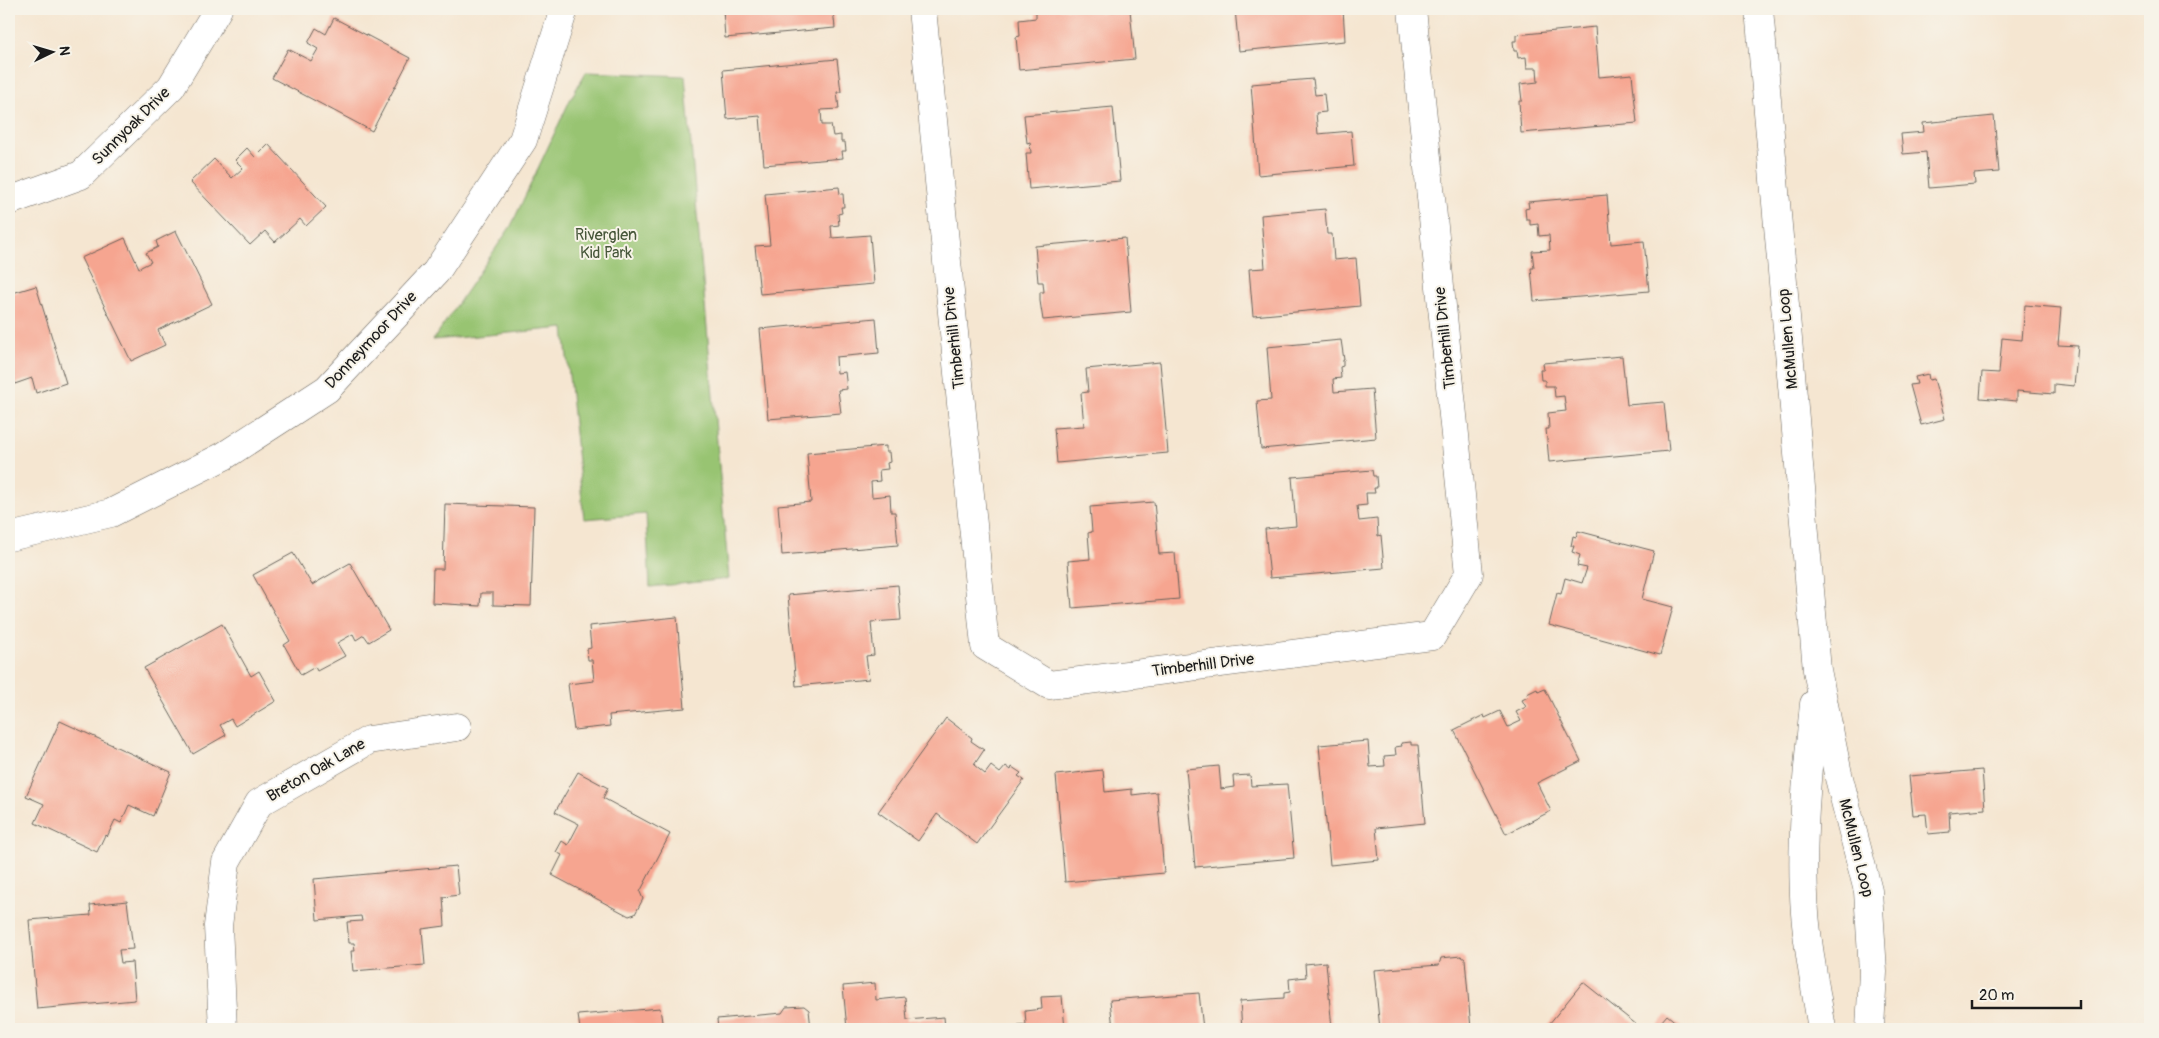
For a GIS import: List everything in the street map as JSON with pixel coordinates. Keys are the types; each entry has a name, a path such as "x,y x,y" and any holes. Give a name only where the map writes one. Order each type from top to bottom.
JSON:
{"street":[{"name":"Sunnyoak Drive","path":"9,201 80,175 172,86 218,9"},
{"name":"Donneymoor Drive","path":"9,537 111,513 224,456 327,389 436,272 524,140 564,9"},
{"name":"Timberhill Drive","path":"922,9 985,646 1049,685 1432,636 1468,574 1412,9"},
{"name":"McMullen Loop","path":"1758,9 1817,670 1838,774 1868,891 1873,972 1870,1029"},
{"name":"McMullen Loop","path":"1817,670 1804,850 1805,912 1812,971 1822,1029"},
{"name":"Breton Oak Lane","path":"223,1029 218,926 226,862 259,803 369,740 458,728"}],"green space":[{"name":"Riverglen Kid Park","path":"586,72 685,76 729,579 650,587 646,514 584,519 564,328 433,340 511,226 570,100"}],"building":[{"path":"723,9 833,9 835,28 725,38"},
{"path":"1036,9 1098,9 1099,13 1130,10 1135,59 1019,70 1016,37 1020,36 1019,20 1036,18"},
{"path":"1235,9 1343,9 1345,41 1239,51"},
{"path":"334,18 410,58 372,131 272,78 288,49 311,61 318,49 308,43 316,28 326,34"},
{"path":"1595,27 1599,77 1632,74 1637,123 1521,133 1519,101 1522,101 1520,84 1538,82 1537,68 1527,68 1526,57 1518,58 1517,51 1514,51 1513,41 1516,41 1516,35"},
{"path":"837,59 841,92 837,92 839,109 821,110 822,125 831,125 833,136 841,135 841,142 845,142 846,151 842,151 843,158 764,165 760,116 727,119 723,70"},
{"path":"1313,79 1315,95 1324,94 1326,112 1316,113 1318,134 1351,131 1354,166 1258,175 1251,84"},
{"path":"1113,107 1120,181 1029,189 1026,153 1031,153 1030,142 1027,143 1024,115"},
{"path":"1994,116 1999,172 1974,174 1975,184 1929,188 1926,152 1903,154 1901,134 1924,132 1923,123"},
{"path":"268,144 326,207 306,226 300,219 275,242 265,231 250,245 190,182 214,159 232,178 243,168 235,160 247,148 255,157"},
{"path":"839,187 840,194 843,194 844,207 841,207 842,213 838,214 839,225 831,226 832,238 870,235 874,284 760,294 755,246 770,245 765,194"},
{"path":"1607,195 1611,244 1644,241 1649,291 1534,301 1531,268 1534,268 1532,251 1550,250 1549,235 1539,236 1538,224 1530,225 1530,219 1526,219 1525,209 1529,208 1528,202"},
{"path":"1325,209 1327,234 1332,234 1334,260 1356,258 1360,306 1253,316 1249,269 1265,268 1261,215"},
{"path":"176,231 212,304 158,330 165,345 131,361 81,258 125,238 139,268 151,262 146,253 158,247 156,241"},
{"path":"1125,238 1131,312 1043,320 1040,292 1044,292 1043,282 1038,282 1035,246"},
{"path":"36,286 66,383 36,393 32,378 9,386 9,294"},
{"path":"2025,305 2061,308 2058,345 2078,346 2074,386 2054,384 2054,394 2017,391 2017,401 1980,398 1982,372 1999,373 2002,338 2022,340"},
{"path":"876,318 879,353 836,357 837,373 845,372 847,389 838,390 841,413 768,419 760,329"},
{"path":"1341,340 1344,360 1343,366 1340,367 1341,378 1333,379 1334,392 1372,389 1376,438 1261,449 1257,401 1271,400 1267,347"},
{"path":"1622,356 1627,405 1664,402 1669,451 1549,462 1546,429 1549,429 1548,413 1566,411 1564,396 1555,397 1554,386 1545,386 1545,380 1541,380 1540,370 1544,370 1543,363"},
{"path":"1160,362 1168,453 1057,463 1054,428 1084,426 1081,393 1088,392 1086,369"},
{"path":"1928,374 1929,380 1934,379 1945,419 1921,425 1910,385 1917,384 1915,377"},
{"path":"886,446 890,462 887,463 888,469 879,470 880,481 871,482 872,497 890,495 891,512 895,512 898,545 782,555 778,505 811,502 807,453"},
{"path":"1372,470 1373,476 1376,476 1377,488 1374,488 1375,493 1366,493 1367,505 1357,506 1359,521 1377,519 1378,536 1381,535 1384,568 1270,578 1265,529 1296,526 1292,477"},
{"path":"1154,502 1159,554 1175,553 1179,599 1072,608 1068,561 1090,559 1088,533 1092,532 1090,507"},
{"path":"445,504 534,507 531,606 493,605 493,593 481,593 480,606 432,603 433,569 443,569"},
{"path":"1578,531 1654,551 1642,599 1673,607 1660,655 1549,625 1557,593 1561,594 1565,578 1582,583 1587,568 1577,566 1580,555 1572,552 1574,546 1571,546 1573,536 1576,537"},
{"path":"293,553 312,585 350,563 389,630 369,642 364,635 356,640 353,634 337,643 345,656 317,671 315,667 301,675 284,645 290,641 253,575"},
{"path":"898,585 901,620 871,622 874,655 866,656 869,679 796,686 788,595"},
{"path":"677,617 685,708 609,715 610,726 574,730 568,684 594,681 592,660 588,660 587,649 591,648 589,626"},
{"path":"222,624 251,676 259,671 276,701 235,726 231,719 220,725 226,735 193,754 144,668"},
{"path":"1537,689 1538,692 1545,689 1581,761 1537,783 1551,811 1506,834 1454,730 1484,715 1485,718 1500,711 1508,727 1521,721 1516,712 1526,707 1522,700 1528,697 1527,694"},
{"path":"946,718 984,750 974,765 985,774 991,766 1000,773 1006,766 1011,770 1012,767 1021,773 1018,776 1024,780 977,844 937,814 918,841 878,812"},
{"path":"60,721 171,772 153,816 129,805 121,823 115,820 97,852 35,823 44,804 26,796"},
{"path":"1368,741 1370,767 1385,766 1384,756 1396,755 1395,747 1402,746 1401,743 1411,742 1411,745 1418,745 1425,823 1376,828 1379,860 1330,865 1319,745"},
{"path":"1219,766 1221,789 1234,787 1233,776 1250,775 1251,786 1287,784 1294,858 1195,867 1186,769"},
{"path":"1103,770 1105,792 1132,789 1132,795 1157,792 1164,873 1065,882 1056,775"},
{"path":"1982,770 1985,809 1949,812 1950,832 1928,834 1926,814 1913,815 1909,776"},
{"path":"578,772 608,788 603,798 670,834 640,892 643,899 635,914 629,916 552,875 562,855 556,852 562,841 568,845 579,824 555,812"},
{"path":"456,866 459,895 443,897 445,926 422,929 425,965 353,971 351,951 355,951 354,943 349,943 347,922 362,921 361,916 317,920 314,879"},
{"path":"127,901 133,949 119,950 121,963 132,962 135,1000 37,1009 29,920 91,915 90,905"},
{"path":"1461,956 1465,959 1471,1029 1380,1029 1374,970 1439,965 1441,958"},
{"path":"1326,962 1332,1029 1242,1029 1240,1001 1284,998 1284,993 1290,992 1289,979 1306,977 1305,964"},
{"path":"1583,982 1642,1029 1545,1029"},
{"path":"875,983 876,1000 905,997 907,1020 944,1017 945,1029 847,1029 843,986"},
{"path":"1199,993 1203,1029 1113,1029 1110,1000"},
{"path":"1062,996 1065,1029 1018,1029 1018,1026 1026,1025 1025,1011 1042,1009 1041,997"},
{"path":"804,1006 809,1010 811,1029 718,1029 717,1019 782,1013 786,1007"},
{"path":"660,1008 663,1029 580,1029 578,1015"},
{"path":"1667,1015 1683,1028 1655,1029"}]}
